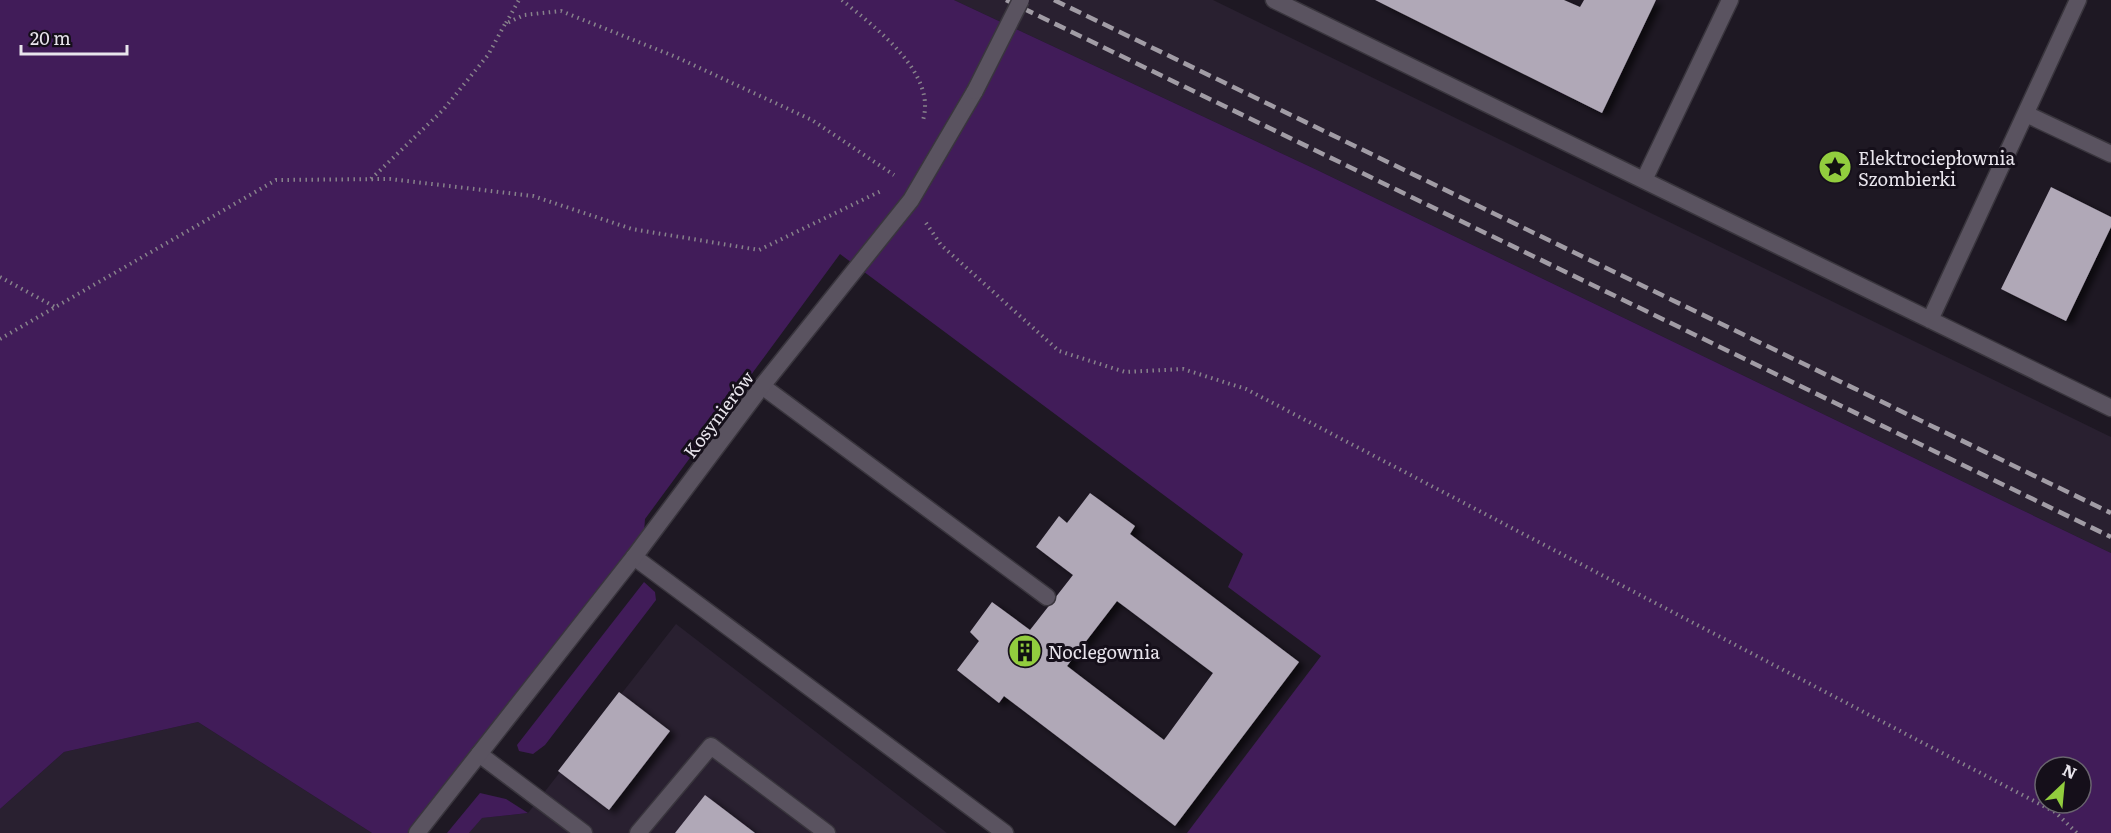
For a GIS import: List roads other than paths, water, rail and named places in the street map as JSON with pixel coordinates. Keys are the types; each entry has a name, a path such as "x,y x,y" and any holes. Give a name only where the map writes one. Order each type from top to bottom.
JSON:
{"street":[{"name":"Kosynierów","path":"417,833 634,557 762,386 911,200 975,91 1022,0"},
{"path":"1274,0 2111,408"},
{"path":"1644,180 1730,0"},
{"path":"1930,320 2078,0"},
{"path":"2025,114 2111,154"},
{"path":"762,386 1047,597"},
{"path":"634,557 1005,833"},
{"path":"638,833 711,746 827,833"},
{"path":"479,754 584,833"}],"railway":[{"path":"1006,0 2111,537"},
{"path":"1054,0 2111,513"}],"place":[{"name":"Elektrociepłownia Szombierki","path":"1835,167"},
{"name":"Noclegownia","path":"1025,651"}]}
